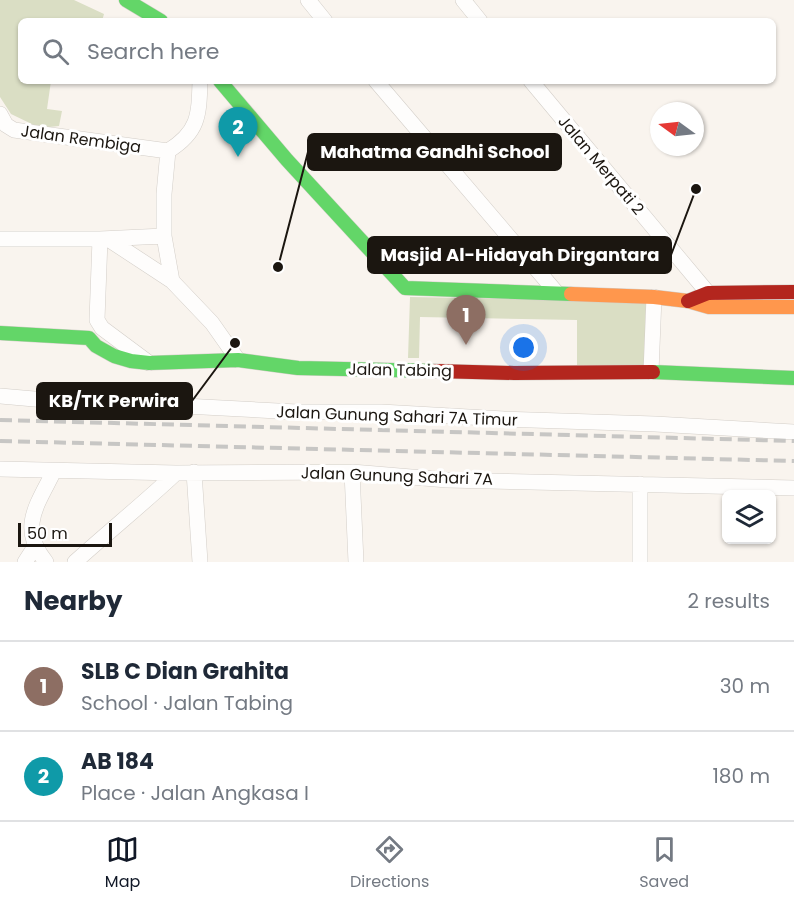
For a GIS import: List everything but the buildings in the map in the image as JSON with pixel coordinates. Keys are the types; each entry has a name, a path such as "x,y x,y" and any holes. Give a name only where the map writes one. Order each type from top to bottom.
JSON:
{"street":[{"path":"126,0 156,18"},
{"path":"308,0 323,18"},
{"path":"463,0 478,18"},
{"path":"172,281 164,236 164,194 168,151 195,125 200,84"},
{"path":"223,84 287,160 405,288 556,292 688,301 794,292"},
{"path":"379,84 556,292"},
{"name":"Jalan Merpati 2","path":"533,84 709,300"},
{"name":"Jalan Rembiga","path":"0,114 6,125 14,130 168,151"},
{"path":"0,239 104,239 164,236"},
{"path":"104,239 172,281 212,323 238,360"},
{"path":"104,239 97,320 102,328 149,363"},
{"path":"651,372 654,297"},
{"path":"709,300 794,307"},
{"path":"0,333 89,338 102,328"},
{"name":"Jalan Tabing","path":"89,338 96,346 114,356 149,363 238,360 298,368 514,373 651,372 794,378"},
{"name":"Jalan Gunung Sahari 7A Timur","path":"0,396 68,402 297,412 381,412 794,432"},
{"name":"Jalan Gunung Sahari 7A","path":"0,469 176,473 352,472 447,480 794,488"},
{"path":"24,562 35,545 31,529 33,511 54,471"},
{"path":"194,472 200,562"},
{"path":"352,472 356,562"},
{"path":"75,562 176,473"},
{"path":"640,484 640,562"},
{"path":"34,548 46,562"}],"green space":[{"path":"0,0 74,0 104,14 103,18 18,18 18,84 51,84 47,109 62,111 59,126 40,128 11,114 0,97"},
{"path":"410,297 646,301 645,366 577,365 577,320 420,317 419,358 408,358"}],"railway":[{"path":"0,420 794,441"},
{"path":"0,441 794,461"}],"traffic: fast":[{"path":"126,0 156,18"},
{"path":"223,84 287,160 405,288 571,294"},
{"path":"0,333 89,338 96,346 114,356 149,363 238,360 298,368 435,371"},
{"path":"653,372 794,378"}],"traffic: slow":[{"path":"571,294 654,297 688,301 709,307 794,307"}],"traffic: jam":[{"path":"688,301 708,293 794,292"},
{"path":"435,371 653,372"}],"place":[{"name":"AB 184","path":"238,157"},
{"name":"Masjid Al-Hidayah Dirgantara","path":"696,189"},
{"name":"Mahatma Gandhi School","path":"278,267"},
{"name":"KB/TK Perwira","path":"235,343"},
{"name":"SLB C Dian Grahita","path":"466,345"}]}
